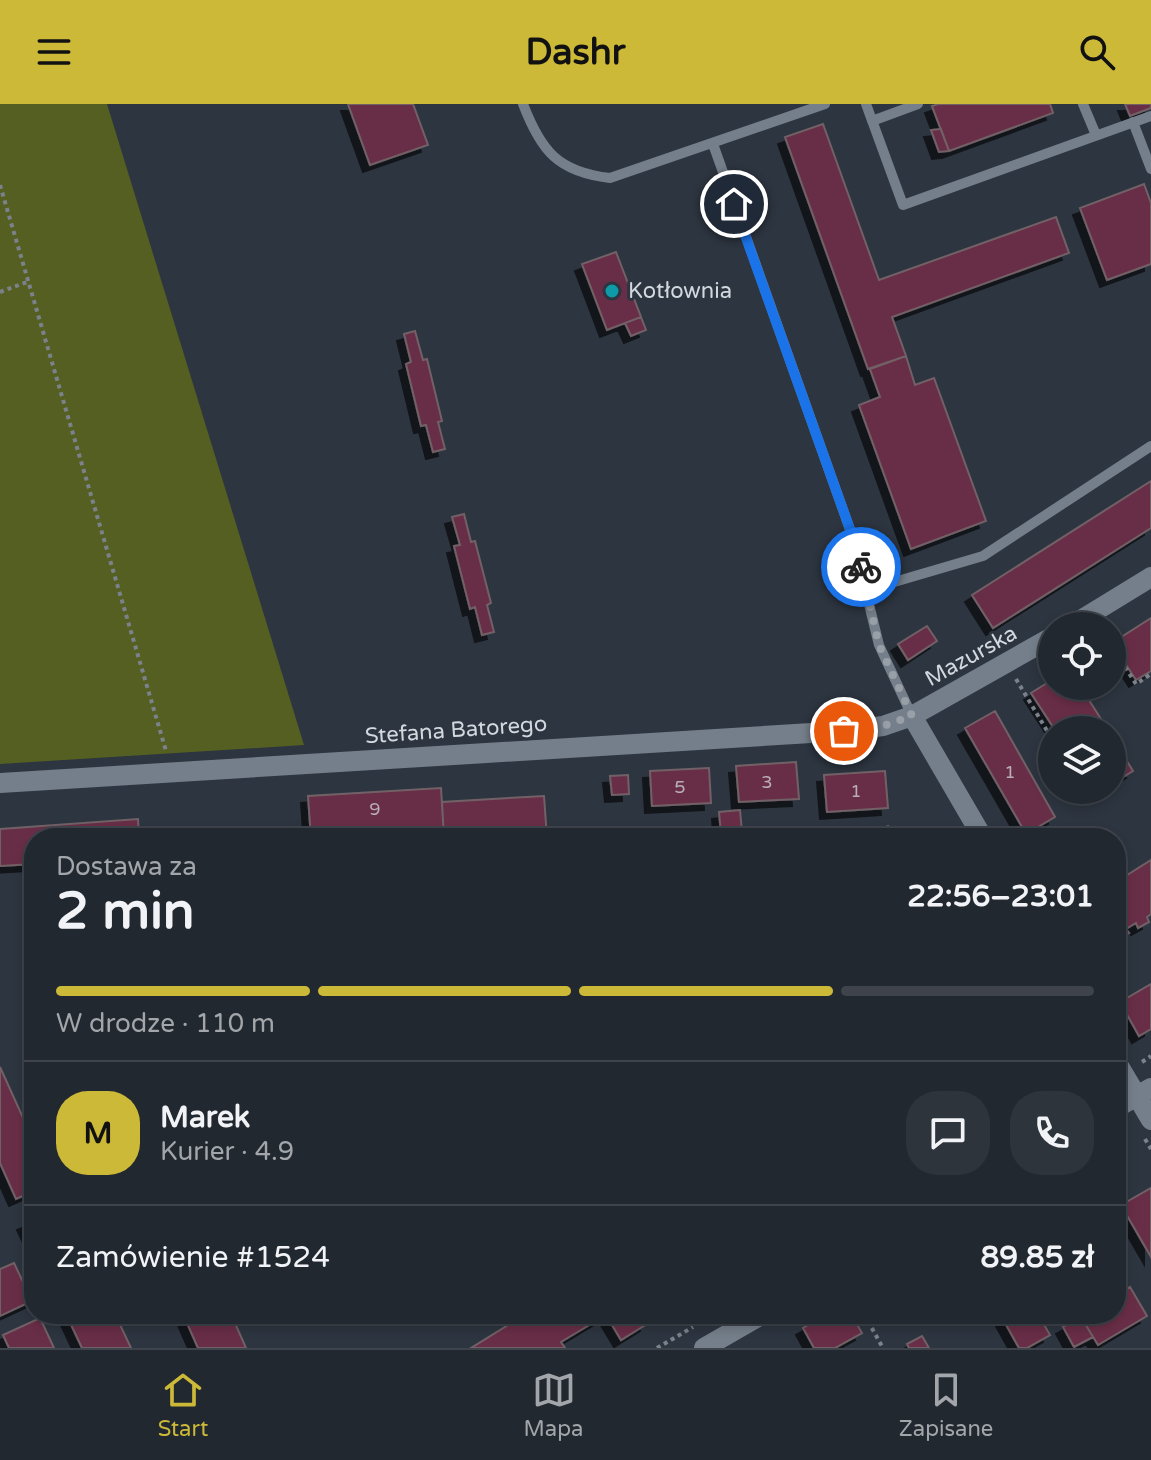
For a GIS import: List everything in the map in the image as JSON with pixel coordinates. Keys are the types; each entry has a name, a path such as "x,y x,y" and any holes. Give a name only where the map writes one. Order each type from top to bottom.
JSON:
{"street":[{"path":"1094,612 1151,577"},
{"name":"Mazurska","path":"912,716 1038,645"},
{"name":"Stefana Batorego","path":"0,783 844,731 883,726 912,716"},
{"path":"912,716 977,828"},
{"path":"1126,1072 1144,1092 1151,1120"},
{"path":"1126,1102 1144,1092"},
{"path":"704,1348 746,1324"}],"lane":[{"path":"523,104 535,136 557,160 590,176 610,178 825,104"},
{"path":"866,104 903,205 1151,116"},
{"path":"872,121 918,104"},
{"path":"1083,104 1096,135"},
{"path":"1133,122 1151,169"},
{"path":"713,144 852,535 879,645 912,716"},
{"path":"867,590 983,556 1151,446"}],"path":[{"path":"0,185 172,773"},
{"path":"0,292 30,281"},
{"path":"1126,669 1136,684 1151,674"},
{"path":"1014,675 1038,716"},
{"path":"657,1348 700,1324"},
{"path":"870,1324 883,1348"}],"green space":[{"path":"0,104 107,104 304,745 0,764"}],"building":[{"path":"348,104 413,104 428,145 370,165"},
{"path":"1050,104 1053,113 949,151 932,106"},
{"path":"1125,104 1151,104 1151,108 1130,116"},
{"path":"823,124 879,280 1056,217 1069,253 892,317 906,356 868,369 785,137"},
{"path":"941,129 949,151 939,152 931,130"},
{"path":"1144,184 1151,203 1151,264 1107,280 1080,208"},
{"name":"Kotłownia","path":"616,252 641,317 607,330 582,264"},
{"path":"641,317 646,330 631,336 625,323"},
{"path":"415,331 423,360 427,359 442,421 438,422 445,449 433,452 426,425 421,426 406,364 411,362 404,334"},
{"path":"906,356 915,385 934,378 986,521 911,549 859,405 880,397 870,369"},
{"path":"1151,481 1151,528 993,628 972,595"},
{"path":"464,514 471,542 475,541 491,603 487,605 494,632 482,635 475,607 470,609 454,546 460,545 452,517"},
{"path":"1151,618 1151,671 1136,680 1126,665 1126,634"},
{"path":"927,626 937,641 908,660 898,644"},
{"path":"1038,689 1038,700 1089,700 1099,716 1046,716 1031,693"},
{"path":"995,711 1038,787 1038,804 1048,804 1055,817 1036,828 1023,828 965,728"},
{"path":"1126,760 1133,771 1126,775"},
{"path":"796,762 799,799 739,802 736,766"},
{"path":"709,768 711,803 652,806 650,771"},
{"path":"885,771 888,808 827,812 824,775"},
{"path":"628,775 629,794 612,795 610,776"},
{"path":"441,788 443,828 310,828 308,796"},
{"path":"544,796 546,828 443,828 442,802"},
{"path":"740,810 742,828 720,828 719,812"},
{"path":"138,819 138,828 24,828 24,865 0,866 0,829"},
{"path":"1151,860 1151,914 1147,917 1149,922 1138,928 1136,923 1126,929 1126,876"},
{"path":"1151,984 1151,1029 1139,1036 1126,1013 1126,999"},
{"path":"0,1067 24,1120 24,1195 16,1199 0,1163"},
{"path":"1151,1188 1151,1257 1126,1214 1126,1202"},
{"path":"14,1263 24,1284 24,1305 0,1316 0,1269"},
{"path":"1130,1287 1147,1316 1098,1345 1085,1324 1126,1324 1126,1290"},
{"path":"27,1324 43,1324 54,1348 9,1348 3,1335"},
{"path":"71,1324 120,1324 131,1348 82,1348"},
{"path":"187,1324 235,1324 246,1348 198,1348"},
{"path":"510,1324 591,1324 561,1342 565,1348 471,1348"},
{"path":"611,1324 647,1324 621,1340"},
{"path":"810,1324 857,1324 862,1333 835,1348 814,1348 803,1328"},
{"path":"1006,1324 1044,1324 1050,1335 1027,1348 1019,1348"},
{"path":"1085,1324 1093,1337 1074,1347 1063,1327"},
{"path":"922,1336 929,1348 909,1348 907,1344"}],"way so far":[{"path":"844,731 883,726 912,716 879,645 861,567"}],"place":[{"name":"Kotłownia","path":"612,291"}],"route":[{"path":"734,204 861,567"}]}
